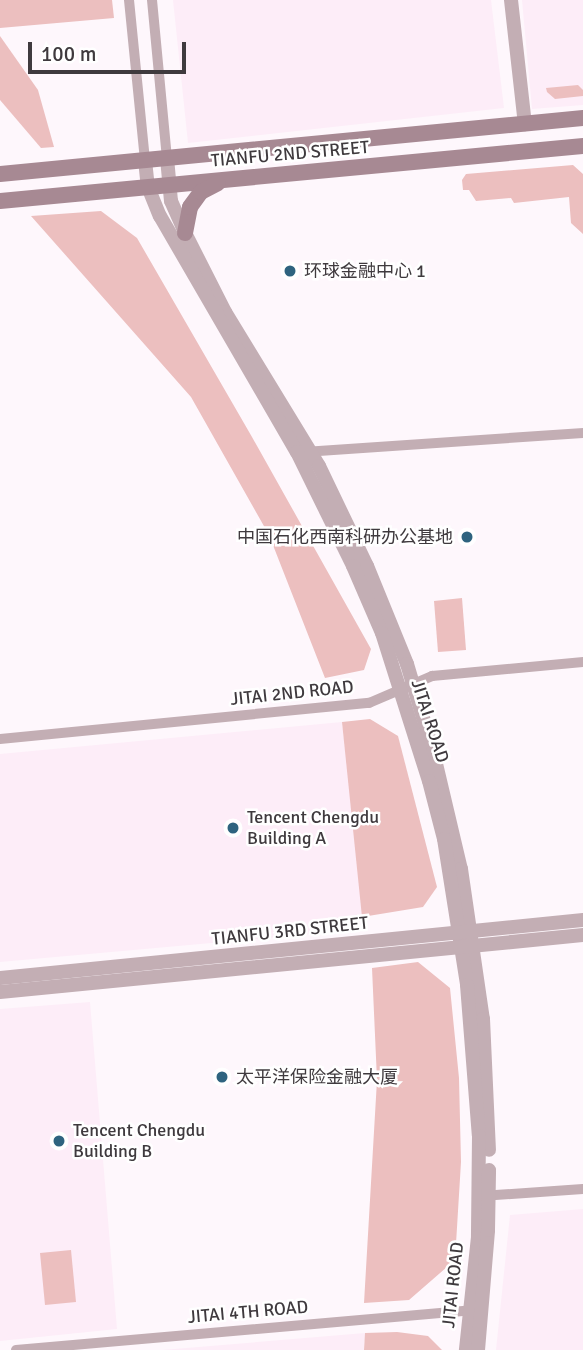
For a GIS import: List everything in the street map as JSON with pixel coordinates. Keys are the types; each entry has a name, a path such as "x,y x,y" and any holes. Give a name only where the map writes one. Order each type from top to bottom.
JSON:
{"main road":[{"name":"TIANFU 2ND STREET","path":"0,174 583,118"},
{"name":"TIANFU 2ND STREET","path":"0,201 583,146"},
{"path":"186,233 190,208 201,192 219,183 240,178"}],"street":[{"path":"129,0 145,160"},
{"path":"152,0 167,158"},
{"path":"511,0 525,124"},
{"name":"JITAI ROAD","path":"167,158 171,201 186,233 225,312 367,566 458,856 465,939 483,1019 489,1130 477,1310 478,1350"},
{"name":"JITAI ROAD","path":"145,160 148,187 186,264 304,452"},
{"path":"304,452 583,433"},
{"name":"JITAI 2ND ROAD","path":"0,739 369,703 432,676 583,662"},
{"name":"TIANFU 3RD STREET","path":"0,992 465,939 583,920"},
{"name":"TIANFU 3RD STREET","path":"0,978 465,939 583,935"},
{"path":"483,1196 583,1189"},
{"name":"JITAI ROAD","path":"466,1350 477,1310"},
{"name":"JITAI 4TH ROAD","path":"16,1350 477,1310"}],"shaded area":[{"path":"0,0 112,0 114,18 0,28"},
{"path":"173,0 491,0 504,108 188,143"},
{"path":"522,0 583,0 583,105 532,109"},
{"path":"0,36 38,90 54,147 41,148 0,100"},
{"path":"578,85 583,90 583,96 555,99 546,88"},
{"path":"573,165 583,174 583,234 571,223 569,197 514,203 511,198 476,201 469,190 463,190 462,180 466,174"},
{"path":"101,211 137,238 252,437 371,649 364,670 325,678 269,535 191,397 31,216"},
{"path":"462,598 466,650 438,652 434,601"},
{"path":"370,719 398,736 437,887 423,907 362,917 342,722"},
{"path":"342,722 367,929 0,962 0,754"},
{"path":"418,962 450,988 459,1078 461,1162 455,1260 409,1300 364,1303 377,1080 372,968"},
{"path":"90,1002 117,1329 0,1341 0,1009"},
{"path":"583,1209 583,1350 496,1350 510,1215"},
{"path":"71,1250 76,1302 45,1305 40,1253"},
{"path":"397,1332 428,1336 442,1350 364,1350 365,1333"},
{"path":"365,1333 364,1350 162,1350"}],"place":[{"name":"环球金融中心 1","path":"290,271"},
{"name":"中国石化西南科研办公基地","path":"467,537"},
{"name":"Tencent Chengdu Building A","path":"233,828"},
{"name":"太平洋保险金融大厦","path":"222,1077"},
{"name":"Tencent Chengdu Building B","path":"59,1141"}]}
